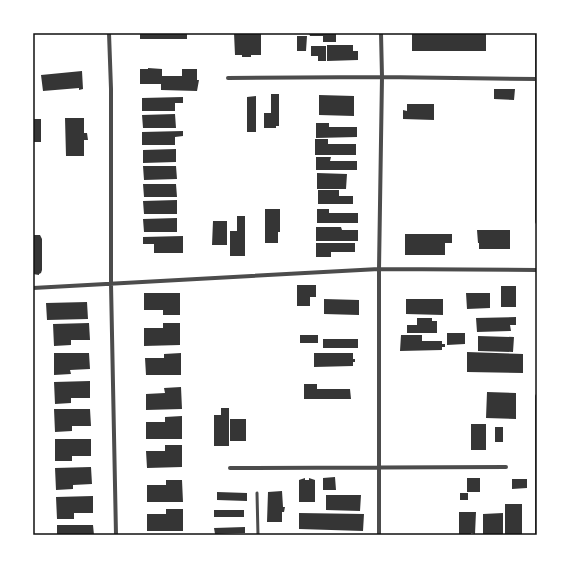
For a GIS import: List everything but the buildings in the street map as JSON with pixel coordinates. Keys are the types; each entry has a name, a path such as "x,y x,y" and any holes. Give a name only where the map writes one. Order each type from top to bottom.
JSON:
{"street":[{"path":"110,33 111,284 116,535"},
{"path":"379,535 381,33"},
{"path":"537,33 537,222"},
{"path":"228,78 382,77 537,79"},
{"path":"33,288 379,269 537,270"},
{"path":"537,396 537,535"},
{"path":"230,468 506,468"}],"lane":[{"path":"258,492 258,535"}]}
